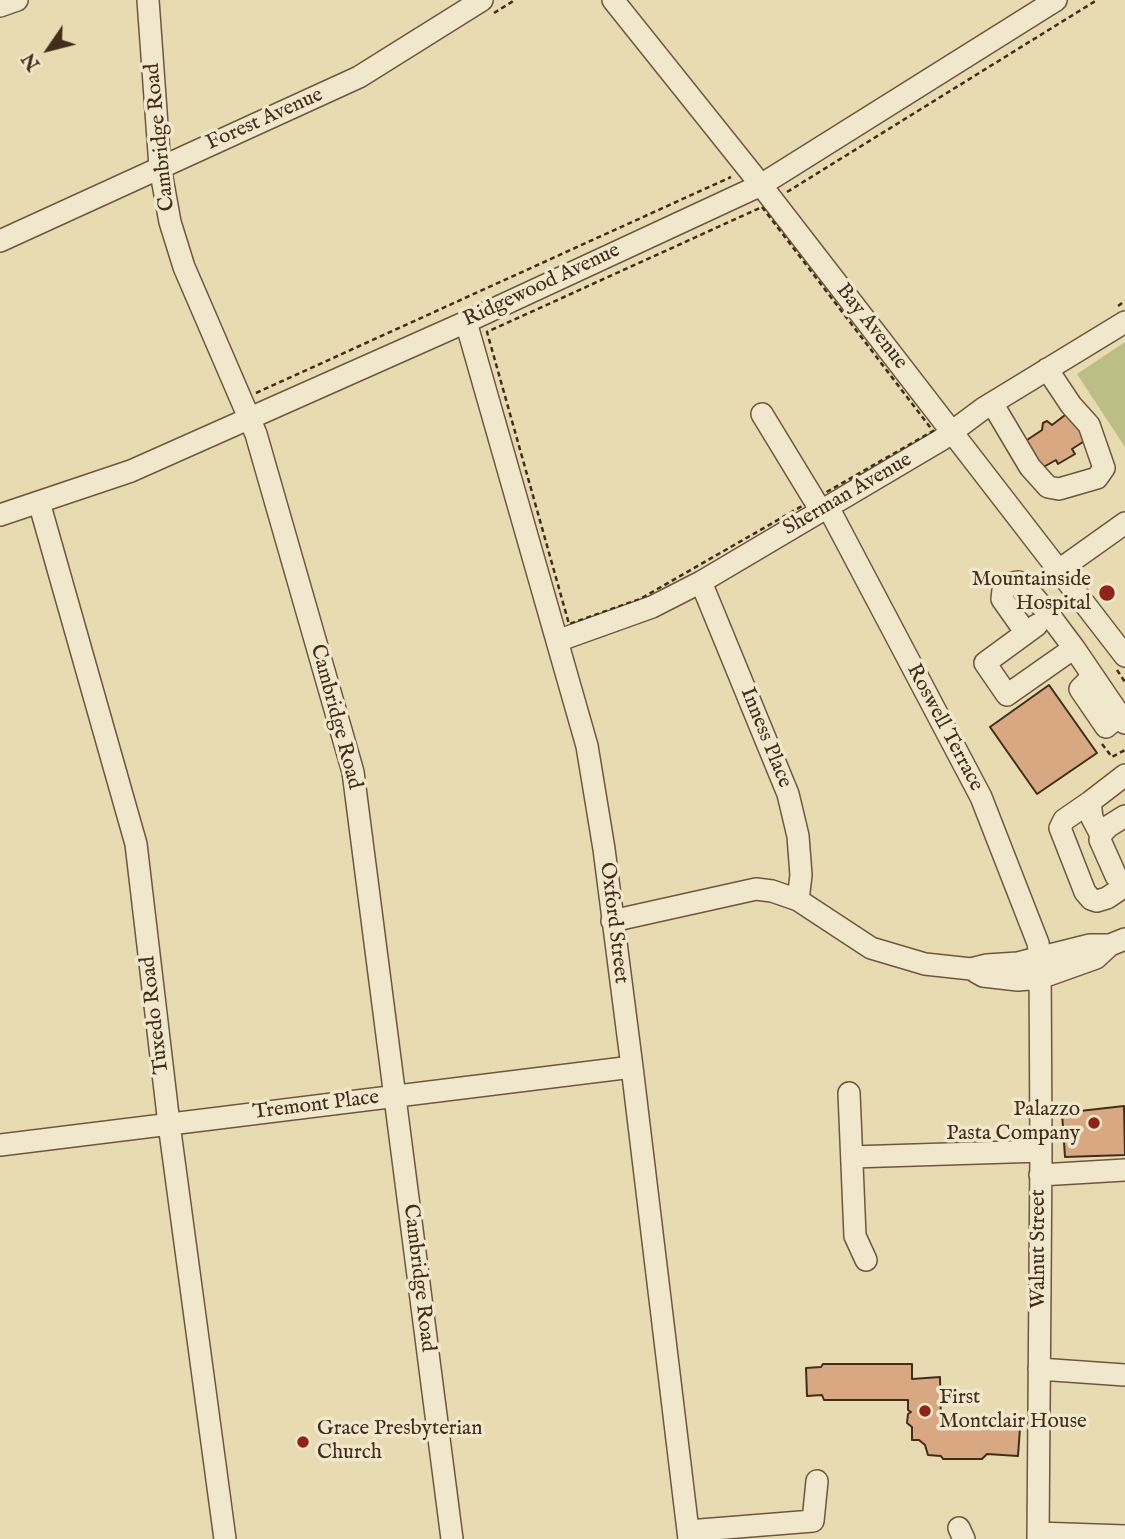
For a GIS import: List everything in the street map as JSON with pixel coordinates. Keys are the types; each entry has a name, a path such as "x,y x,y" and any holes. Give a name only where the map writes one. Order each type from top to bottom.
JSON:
{"street":[{"path":"0,6 17,0"},
{"name":"Cambridge Road","path":"148,0 160,167 170,222 184,267 249,418 353,772 452,1539"},
{"name":"Bay Avenue","path":"613,0 761,185 1125,656"},
{"name":"Ridgewood Avenue","path":"0,515 131,471 466,322 761,185 1056,0"},
{"name":"Forest Avenue","path":"0,241 359,77 483,9"},
{"name":"Sherman Avenue","path":"557,641 652,607 701,582 815,509 936,443 992,403 1047,369 1120,315"},
{"name":"Oxford Street","path":"466,322 587,746 604,849 632,1067 688,1535"},
{"path":"992,403 1030,467 1048,487 1059,489 1097,478 1104,468 1089,425 1071,405 1047,369"},
{"name":"Roswell Terrace","path":"760,424 815,509 981,797 1036,937 1040,968"},
{"name":"Tuxedo Road","path":"38,502 136,844 169,1124 225,1539"},
{"path":"1059,570 1125,523"},
{"name":"Inness Place","path":"701,582 788,794 798,836 801,875 798,900"},
{"path":"1027,633 1002,599 1003,590 1012,583 1024,585 1050,616 1123,719"},
{"path":"1050,616 985,663 1007,695 1074,648"},
{"path":"1090,802 1092,818 1101,835 1102,848 1116,876 1125,886 1097,901 1085,892 1060,828 1064,820 1125,775"},
{"path":"1101,835 1125,816"},
{"path":"612,921 756,888 798,900 871,948 925,964 971,969 1040,968 1090,945 1118,942"},
{"name":"Walnut Street","path":"1038,1536 1040,968"},
{"name":"Tremont Place","path":"0,1145 632,1067"},
{"path":"849,1093 855,1236 866,1260"},
{"path":"852,1157 1041,1151"},
{"path":"1040,1175 1125,1170"},
{"path":"1039,1369 1125,1375"},
{"path":"688,1535 813,1521 817,1481"},
{"path":"1038,1536 1125,1535"}],"path":[{"path":"483,9 515,0"},
{"path":"787,192 1097,0"},
{"path":"254,394 732,176"},
{"path":"762,207 933,431 815,509 640,599 569,624 487,332 762,207"},
{"path":"1120,315 1125,301"}],"green space":[{"path":"1125,342 1125,447 1077,374"}],"building":[{"path":"1069,412 1086,440 1072,449 1075,454 1058,464 1056,460 1040,469 1024,442 1042,430 1043,423 1047,421 1052,425"},
{"path":"1049,685 1097,753 1037,794 990,727"},
{"name":"Palazzo Pasta Company","path":"1124,1106 1125,1155 1065,1157 1062,1113"},
{"name":"First Montclair House","path":"823,1364 912,1364 912,1379 940,1377 941,1423 982,1423 985,1426 1020,1428 1018,1456 987,1454 982,1459 943,1459 941,1456 928,1455 925,1445 919,1440 912,1440 912,1427 907,1423 908,1414 911,1412 908,1410 908,1400 824,1400 822,1395 807,1396 806,1368 821,1367"}],"place":[{"name":"Mountainside Hospital","path":"1107,593"},
{"name":"Palazzo Pasta Company","path":"1094,1123"},
{"name":"First Montclair House","path":"925,1411"},
{"name":"Grace Presbyterian Church","path":"303,1442"}]}
